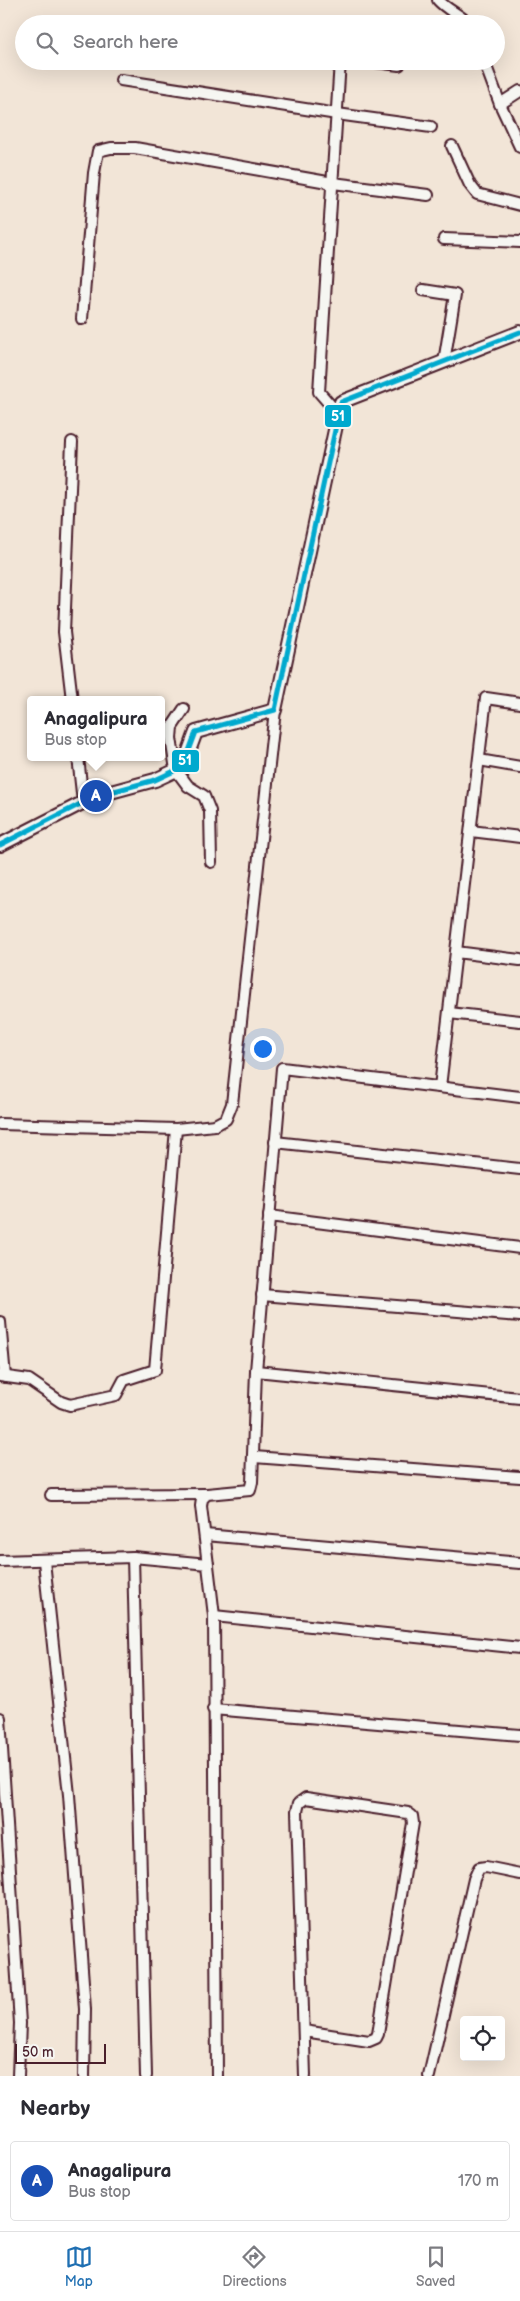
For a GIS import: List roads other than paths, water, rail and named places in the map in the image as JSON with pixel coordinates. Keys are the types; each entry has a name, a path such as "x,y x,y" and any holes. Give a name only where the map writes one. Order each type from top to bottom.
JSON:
{"street":[{"path":"438,0 445,8 460,15"},
{"path":"339,70 319,392 339,415"},
{"path":"487,70 500,104 520,147"},
{"path":"122,80 431,127"},
{"path":"500,104 520,91"},
{"path":"452,146 470,184 477,194 520,205"},
{"path":"82,319 94,173 98,151 112,148 135,148 332,183 428,196"},
{"path":"444,239 520,242"},
{"path":"423,290 455,295 444,362"},
{"path":"0,1124 176,1129 215,1125 226,1119 232,1104 275,710 341,402 520,332"},
{"path":"72,442 64,632 72,696"},
{"path":"440,1087 486,698 520,703"},
{"path":"184,708 172,727 171,738 176,770 188,786 204,796 210,811 211,862"},
{"path":"0,846 96,796 155,780 183,766 196,732 275,710"},
{"path":"479,760 520,767"},
{"path":"78,761 83,802"},
{"path":"470,831 520,836"},
{"path":"456,952 520,960"},
{"path":"449,1013 520,1021"},
{"path":"51,1495 207,1494 250,1490 254,1458 256,1371 282,1068 520,1097"},
{"path":"0,1322 2,1377 29,1380 61,1402 70,1405 116,1395 124,1380 155,1370 176,1129"},
{"path":"275,1142 520,1170"},
{"path":"269,1216 520,1248"},
{"path":"262,1295 520,1316"},
{"path":"256,1371 520,1398"},
{"path":"254,1458 520,1477"},
{"path":"207,1494 202,1498 201,1506 214,1616 213,1709 217,2076"},
{"path":"205,1535 520,1562"},
{"path":"0,1561 133,1558 208,1564"},
{"path":"133,1558 146,2076"},
{"path":"44,1561 69,1795 86,2009 84,2076"},
{"path":"214,1616 520,1648"},
{"path":"213,1709 520,1735"},
{"path":"0,1718 20,2023 18,2076"},
{"path":"304,2031 369,2041 376,2038 378,2034 413,1823 412,1816 408,1813 306,1798 299,1803 297,1811 305,2076"},
{"path":"428,2076 474,1879 479,1868 486,1867 520,1874"}],"place":[{"name":"Anagalipura","path":"96,796"}]}
